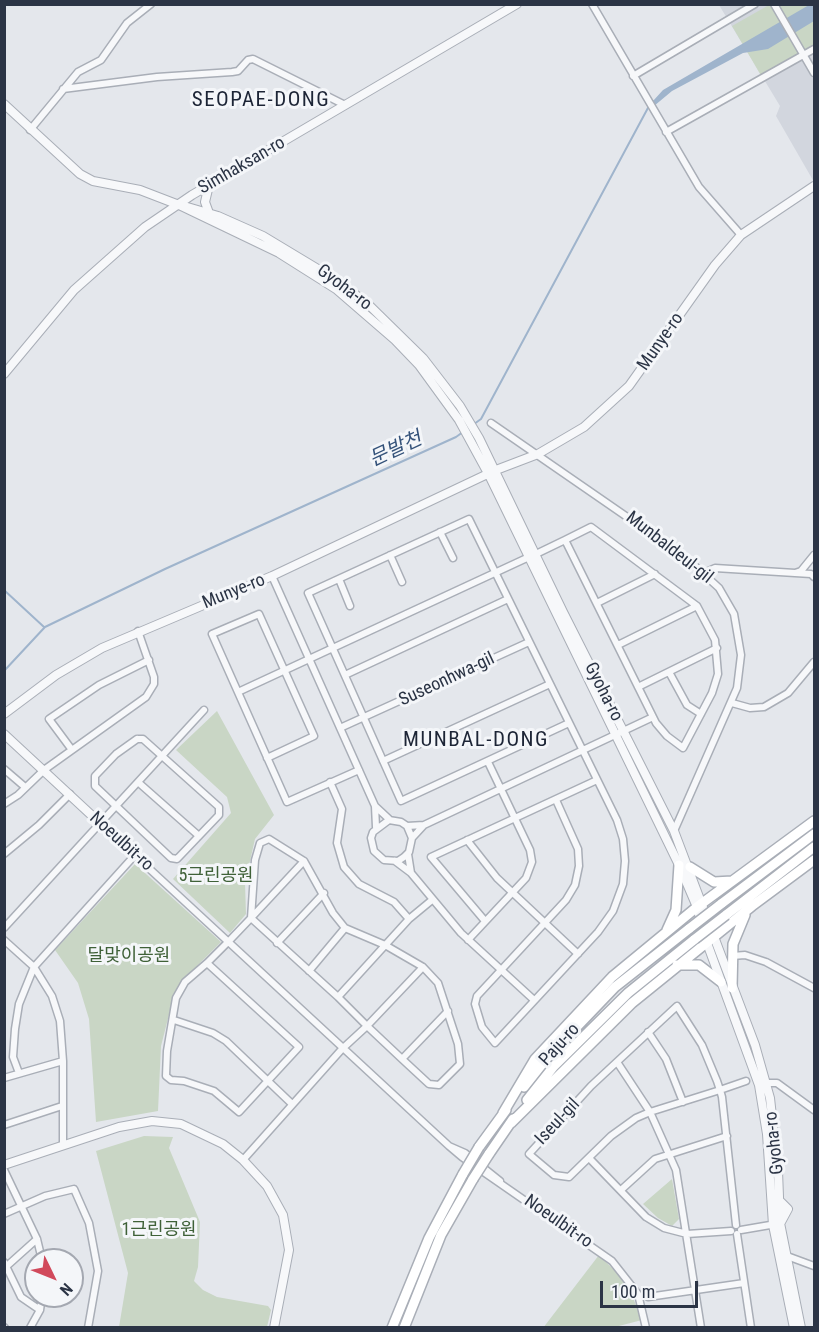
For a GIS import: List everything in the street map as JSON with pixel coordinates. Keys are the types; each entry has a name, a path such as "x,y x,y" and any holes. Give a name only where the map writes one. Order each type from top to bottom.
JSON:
{"main road":[{"path":"503,1113 535,1059 612,977 700,905 814,820"},
{"name":"Paju-ro","path":"392,1328 429,1238 463,1174 503,1113 547,1058 615,987 814,834"},
{"name":"Paju-ro","path":"404,1328 441,1235 473,1179 511,1122 554,1066 628,993 814,847"},
{"path":"511,1122 616,1018 677,965 752,906 813,863"},
{"path":"666,932 676,909 679,865"},
{"path":"690,867 714,882 735,881"},
{"path":"732,988 732,956 740,921 752,906"},
{"path":"677,965 699,965 721,982"}],"street":[{"path":"30,130 78,72 101,60 127,23 151,4"},
{"name":"Simhaksan-ro","path":"4,374 74,290 145,227 209,185 517,4"},
{"path":"592,4 705,196 741,235"},
{"path":"633,76 755,4"},
{"path":"774,4 814,73"},
{"path":"666,132 814,49"},
{"path":"63,89 158,77 232,72 253,59 345,105"},
{"name":"Gyoha-ro","path":"4,104 69,166 93,182 140,190 179,205 279,253 336,289 373,320 419,366 463,418"},
{"path":"209,185 205,202 209,213"},
{"name":"Munye-ro","path":"4,714 71,665 138,631 272,576 492,472 538,454 584,428 623,393 644,368 715,265 741,235 814,186"},
{"name":"Gyoha-ro","path":"179,205 209,213 263,236 341,283 386,321 423,358 476,440 700,905"},
{"name":"Munbaldeul-gil","path":"491,423 623,512 704,573 726,598 738,629 740,674 732,703 674,831"},
{"path":"556,800 576,841 579,866 572,893 475,1000 484,1032 495,1043 578,954 613,911 624,871 620,829 583,751 469,519 308,593 401,801 569,723"},
{"path":"238,692 591,527 697,606 717,648 716,683 683,748 667,736 653,717 565,540"},
{"path":"440,532 453,558"},
{"path":"390,555 402,582"},
{"path":"790,574 801,571 814,555"},
{"path":"704,573 715,568 811,574 814,577"},
{"path":"597,603 655,574"},
{"path":"272,576 375,806 376,828 371,838 374,851 384,860 395,861 411,873 468,940 534,1000"},
{"path":"339,579 351,606"},
{"path":"345,675 508,599"},
{"path":"618,645 697,606"},
{"path":"267,758 314,736 259,614 212,634 267,758 287,802 359,770"},
{"path":"4,804 44,770 146,697 154,684 149,660 138,631"},
{"name":"Suseonhwa-gil","path":"340,728 529,642"},
{"path":"638,687 717,648"},
{"path":"72,750 49,720 99,684 149,660"},
{"path":"732,703 750,708 764,707 788,693 814,662"},
{"path":"669,672 687,705 701,714"},
{"path":"383,761 550,684"},
{"path":"4,928 164,757 204,710"},
{"path":"375,806 390,820 407,826 424,825 653,717"},
{"name":"Gyoha-ro","path":"619,733 674,831 690,867 721,982 754,1069 763,1106 777,1224 794,1328"},
{"name":"Noeulbit-ro","path":"4,734 230,940 342,1049 449,1146 465,1153 621,1269 640,1299 646,1328"},
{"path":"137,739 144,739 164,757 219,807 219,815 177,859 171,858 95,786 94,776 116,754 137,739"},
{"path":"468,940 530,872 532,862 530,850 488,762"},
{"path":"4,769 25,788"},
{"path":"485,921 431,857 597,780"},
{"path":"139,783 199,836"},
{"path":"330,783 343,814 337,843 344,867 359,884 394,902 409,919"},
{"path":"4,854 39,825 70,794"},
{"path":"376,828 390,820"},
{"path":"411,873 408,854 412,838 424,825"},
{"path":"407,826 412,838"},
{"path":"264,839 269,839 304,861 324,893 333,913 345,928 385,945 423,967 438,983 458,1044 460,1064 440,1085 429,1084 251,918 255,860 264,839"},
{"path":"467,840 488,867 578,954"},
{"path":"395,861 408,854"},
{"path":"19,1073 13,1057 15,1029 19,1004 34,967 135,855"},
{"path":"207,963 298,1047 239,1112 214,1091 184,1081 171,1080 166,1076 167,1051 176,998 185,982 230,940 304,861"},
{"path":"277,943 324,893"},
{"path":"338,997 409,919 432,900"},
{"path":"309,971 345,928"},
{"path":"4,940 34,967 52,996 60,1021 63,1060 63,1145"},
{"name":"Gyoha-ro","path":"710,940 732,988 767,1083 781,1202 777,1224 787,1256 801,1328"},
{"path":"732,956 745,955 766,962 814,988"},
{"path":"243,1160 342,1049 423,967"},
{"name":"Iseul-gil","path":"746,1081 720,1090 683,1102 650,1112 619,1129 573,1174 563,1178 554,1175 529,1154 617,1062 677,1006 702,1046 720,1090 736,1230 751,1328"},
{"path":"402,1059 448,1011"},
{"path":"174,1020 213,1033 226,1041 292,1104"},
{"path":"648,1032 666,1059 683,1102"},
{"path":"4,1078 63,1060"},
{"path":"617,1062 650,1112 670,1153 679,1184 701,1328"},
{"path":"767,1083 777,1083 814,1110"},
{"path":"4,1125 62,1106"},
{"path":"4,1165 134,1123 152,1121 182,1124 198,1130 243,1160 276,1201 287,1230 290,1250 274,1328"},
{"path":"621,1191 649,1164 670,1153 727,1136"},
{"path":"589,1158 654,1223 672,1232 687,1234 777,1224"},
{"path":"4,1170 39,1248"},
{"path":"4,1214 45,1196 74,1190 89,1223 98,1271 88,1328"},
{"path":"30,1328 40,1310 21,1296 6,1264 37,1239"},
{"path":"787,1256 814,1266"},
{"path":"648,1297 744,1283"}],"shaded area":[{"path":"719,5 814,5 814,182 776,116 780,106"}],"green space":[{"path":"769,5 814,5 814,49 763,79 732,26"},
{"name":"5근린공원","path":"217,711 274,815 255,839 245,883 246,914 230,933 173,879 231,813 227,797 176,750"},
{"name":"달맞이공원","path":"135,864 221,942 180,983 174,995 161,1046 158,1111 96,1122 89,1019 78,983 55,950"},
{"name":"1근린공원","path":"144,1136 173,1137 169,1148 200,1222 198,1267 194,1281 203,1290 217,1297 268,1306 271,1310 267,1327 119,1327 128,1273 96,1151"},
{"path":"672,1179 679,1219 672,1226 658,1218 643,1204"},
{"path":"599,1255 627,1283 642,1320 615,1327 543,1328"}],"water":[{"path":"809,5 814,5 814,21 768,49 743,53 672,91 654,106 653,101 663,90"}],"waterway":[{"name":"문발천","path":"4,671 45,627 165,569 456,437 481,419 653,101"},
{"path":"4,590 44,627"}],"district":[{"name":"SEOPAE-DONG","path":"261,101"},
{"name":"MUNBAL-DONG","path":"476,741"}]}
